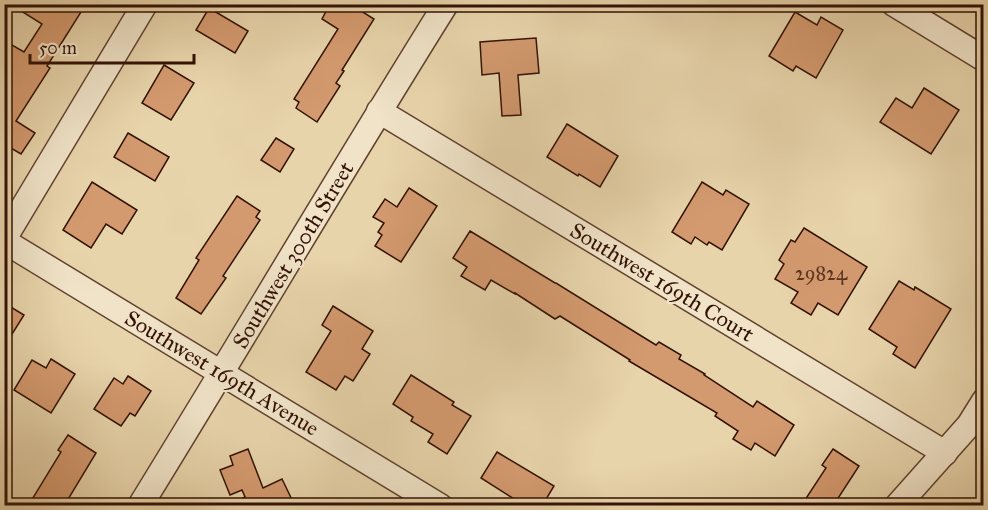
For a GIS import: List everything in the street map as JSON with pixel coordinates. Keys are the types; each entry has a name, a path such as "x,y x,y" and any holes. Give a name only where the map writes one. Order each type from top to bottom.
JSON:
{"street":[{"path":"4,240 145,4"},
{"name":"Southwest 300th Street","path":"140,506 446,4"},
{"path":"894,4 984,59"},
{"name":"Southwest 169th Court","path":"380,111 945,453"},
{"name":"Southwest 169th Avenue","path":"4,240 440,506"},
{"path":"897,506 969,425 984,401"}],"building":[{"path":"10,4 86,4 47,66 50,68 16,121 35,133 21,154 4,144 4,57 12,45 24,52 42,24"},
{"path":"330,4 350,4 374,19 342,70 344,71 336,83 340,86 317,122 296,108 299,102 294,99 338,29 322,19"},
{"path":"209,8 248,31 235,53 196,30"},
{"path":"795,12 817,25 821,17 843,30 816,78 796,66 793,71 769,56"},
{"path":"536,38 539,73 518,75 521,115 502,116 499,73 482,75 480,42"},
{"path":"164,65 194,83 171,120 142,103"},
{"path":"924,88 959,110 931,154 880,122 896,98 912,108"},
{"path":"567,124 618,156 600,187 547,157"},
{"path":"128,133 169,157 155,181 114,157"},
{"path":"276,138 294,149 280,172 261,160"},
{"path":"92,182 137,210 122,234 106,224 91,248 63,230"},
{"path":"702,182 723,195 726,190 749,204 722,250 709,242 707,245 695,237 691,244 672,232"},
{"path":"409,188 437,206 401,262 375,246 382,235 378,232 384,223 373,217 385,199 397,207"},
{"path":"237,196 260,211 256,217 260,220 223,276 226,278 201,314 176,298 199,260 196,258"},
{"path":"804,228 867,267 838,315 818,303 811,315 791,303 798,292 775,279 784,264 779,260 791,240 795,242"},
{"path":"470,231 656,345 659,342 681,355 679,359 753,407 757,401 794,425 775,456 755,443 751,450 733,439 738,431 715,416 717,413 629,361 560,316 555,319 491,280 485,290 461,276 467,267 453,258"},
{"path":"899,281 914,290 915,287 951,309 915,368 893,354 897,347 869,329"},
{"path":"4,303 24,315 4,347"},
{"path":"333,306 373,331 362,349 370,354 353,381 345,376 336,390 306,372 331,331 322,325"},
{"path":"51,359 75,374 51,413 14,390 32,360 46,368"},
{"path":"411,375 454,402 452,405 471,416 447,454 428,442 433,434 411,421 413,417 393,404"},
{"path":"128,376 151,391 135,416 130,413 121,426 94,409 114,378 123,384"},
{"path":"68,435 96,453 64,506 28,506 61,452 58,450"},
{"path":"248,449 263,488 282,479 295,506 228,506 245,497 242,490 230,495 220,470 233,465 230,456"},
{"path":"833,449 859,466 833,506 801,506 826,468 822,465"},
{"path":"497,452 554,486 542,506 525,506 481,478"}]}
